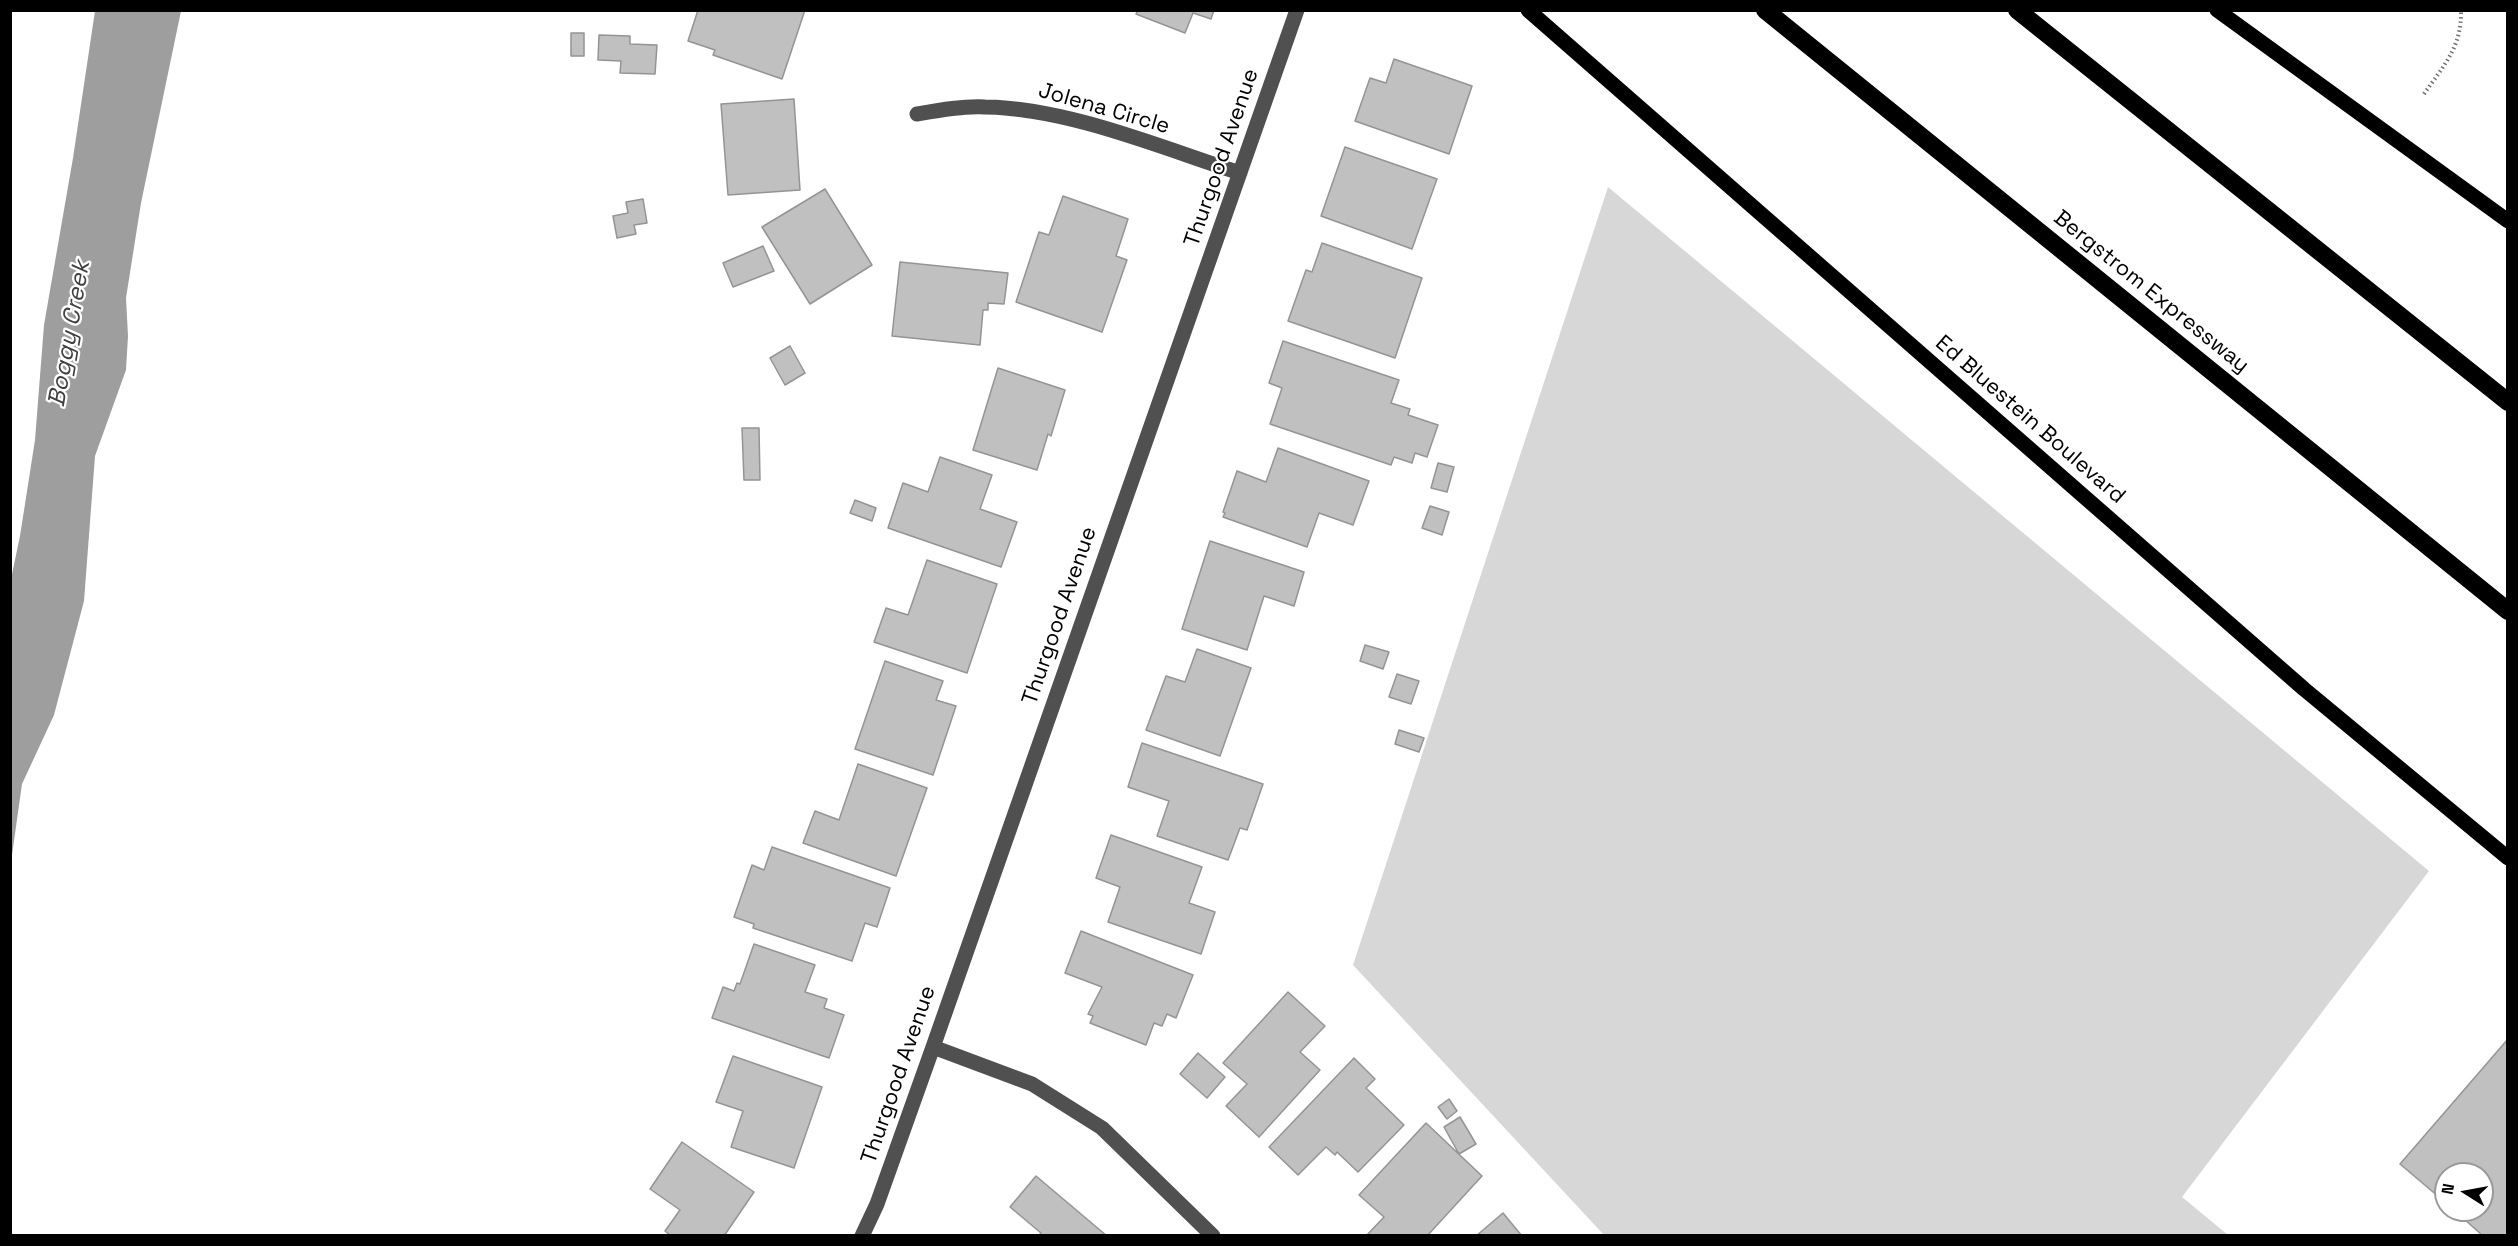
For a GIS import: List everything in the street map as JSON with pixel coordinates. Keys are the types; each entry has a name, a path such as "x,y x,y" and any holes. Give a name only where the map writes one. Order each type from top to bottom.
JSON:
{"highway":[{"name":"Bergstrom Expressway","path":"1765,10 2508,611"},
{"path":"2017,10 2508,402"}],"main road":[{"name":"Ed Bluestein Boulevard","path":"1528,10 2304,688 2508,858"},
{"path":"2217,10 2508,220"}],"street":[{"name":"Thurgood Avenue","path":"862,1236 877,1204 933,1047 1297,10"},
{"name":"Jolena Circle","path":"917,114 948,108 985,107 1071,118 1240,173"},
{"path":"933,1047 1032,1084 1102,1128 1213,1236"}],"path":[{"path":"2424,94 2454,51 2461,29 2461,10"}],"shaded area":[{"path":"1608,187 2429,871 2182,1197 2228,1235 1604,1235 1353,965"}],"water":[{"name":"Boggy Creek","path":"95,11 181,11 141,203 126,298 128,336 126,370 95,456 84,601 54,715 22,784 11,862 11,579 35,440 44,325 73,158"}],"building":[{"path":"698,10 805,10 782,79 713,55 715,50 688,41"},
{"path":"1138,10 1214,10 1211,19 1193,13 1185,33 1136,14"},
{"path":"571,33 584,33 584,56 571,56"},
{"path":"599,35 630,36 630,44 657,45 655,74 620,73 621,61 598,60"},
{"path":"1394,59 1472,86 1449,154 1355,121 1370,78 1386,83"},
{"path":"794,99 800,190 728,195 721,104"},
{"path":"1345,147 1437,179 1412,249 1321,216"},
{"path":"825,189 872,265 810,304 762,227"},
{"path":"1063,196 1128,219 1116,256 1127,260 1102,332 1016,302 1039,232 1049,235"},
{"path":"643,199 647,223 634,225 636,234 617,238 613,216 628,213 626,202"},
{"path":"1322,243 1422,278 1395,358 1288,321 1306,270 1312,272"},
{"path":"763,246 774,271 733,287 723,263"},
{"path":"900,262 1008,273 1004,304 988,303 988,310 983,310 980,345 892,336"},
{"path":"1283,341 1399,380 1391,403 1410,409 1408,415 1438,425 1427,457 1415,453 1412,463 1394,457 1391,465 1270,424 1282,388 1269,383"},
{"path":"790,346 805,373 785,385 770,358"},
{"path":"998,368 1065,390 1051,436 1048,434 1037,470 973,450"},
{"path":"742,428 759,428 760,480 744,480"},
{"path":"1278,448 1369,481 1353,525 1319,513 1307,547 1223,517 1237,471 1266,482"},
{"path":"940,457 992,475 980,509 1017,522 1001,567 888,528 903,483 928,492"},
{"path":"1438,463 1454,467 1447,492 1431,488"},
{"path":"855,500 876,508 872,521 850,513"},
{"path":"1430,506 1449,512 1442,535 1422,528"},
{"path":"1210,541 1304,572 1294,606 1264,596 1247,650 1182,629"},
{"path":"927,560 997,584 967,673 874,642 886,608 908,615"},
{"path":"1365,645 1389,652 1383,669 1360,661"},
{"path":"1197,649 1251,668 1220,756 1146,730 1166,676 1185,682"},
{"path":"885,661 943,681 936,700 956,706 933,775 855,749"},
{"path":"1397,674 1419,681 1411,704 1389,697"},
{"path":"1399,730 1424,738 1419,752 1395,744"},
{"path":"1142,743 1263,784 1247,830 1240,828 1228,860 1157,836 1169,801 1128,787"},
{"path":"858,764 927,788 896,876 803,843 815,811 839,820"},
{"path":"1111,835 1202,867 1189,903 1215,912 1201,954 1108,922 1120,887 1096,878"},
{"path":"772,847 890,888 877,927 865,923 852,961 753,928 754,924 734,917 752,865 764,870"},
{"path":"1081,931 1193,975 1176,1018 1167,1014 1162,1026 1154,1023 1146,1045 1090,1023 1093,1016 1088,1014 1102,987 1065,973"},
{"path":"754,944 815,965 805,992 827,999 824,1008 844,1015 829,1058 712,1018 723,987 734,991 737,983 740,984"},
{"path":"1288,992 1325,1026 1300,1052 1320,1070 1259,1137 1226,1106 1247,1084 1223,1063"},
{"path":"2508,1039 2508,1236 2483,1236 2467,1222 2494,1222 2494,1162 2434,1162 2434,1193 2400,1164"},
{"path":"1198,1053 1225,1077 1207,1098 1180,1074"},
{"path":"733,1056 822,1087 794,1168 731,1147 743,1111 716,1102"},
{"path":"1354,1058 1375,1079 1366,1088 1404,1125 1358,1172 1337,1152 1335,1155 1326,1147 1298,1175 1269,1147"},
{"path":"1449,1099 1457,1111 1447,1119 1438,1107"},
{"path":"1460,1117 1476,1144 1459,1154 1444,1127"},
{"path":"1426,1123 1482,1176 1427,1236 1366,1236 1384,1217 1359,1195"},
{"path":"682,1142 754,1192 724,1236 671,1236 665,1231 680,1210 650,1189"},
{"path":"1036,1176 1107,1236 1038,1236 1041,1233 1010,1207"},
{"path":"1503,1213 1522,1236 1476,1236"}]}
